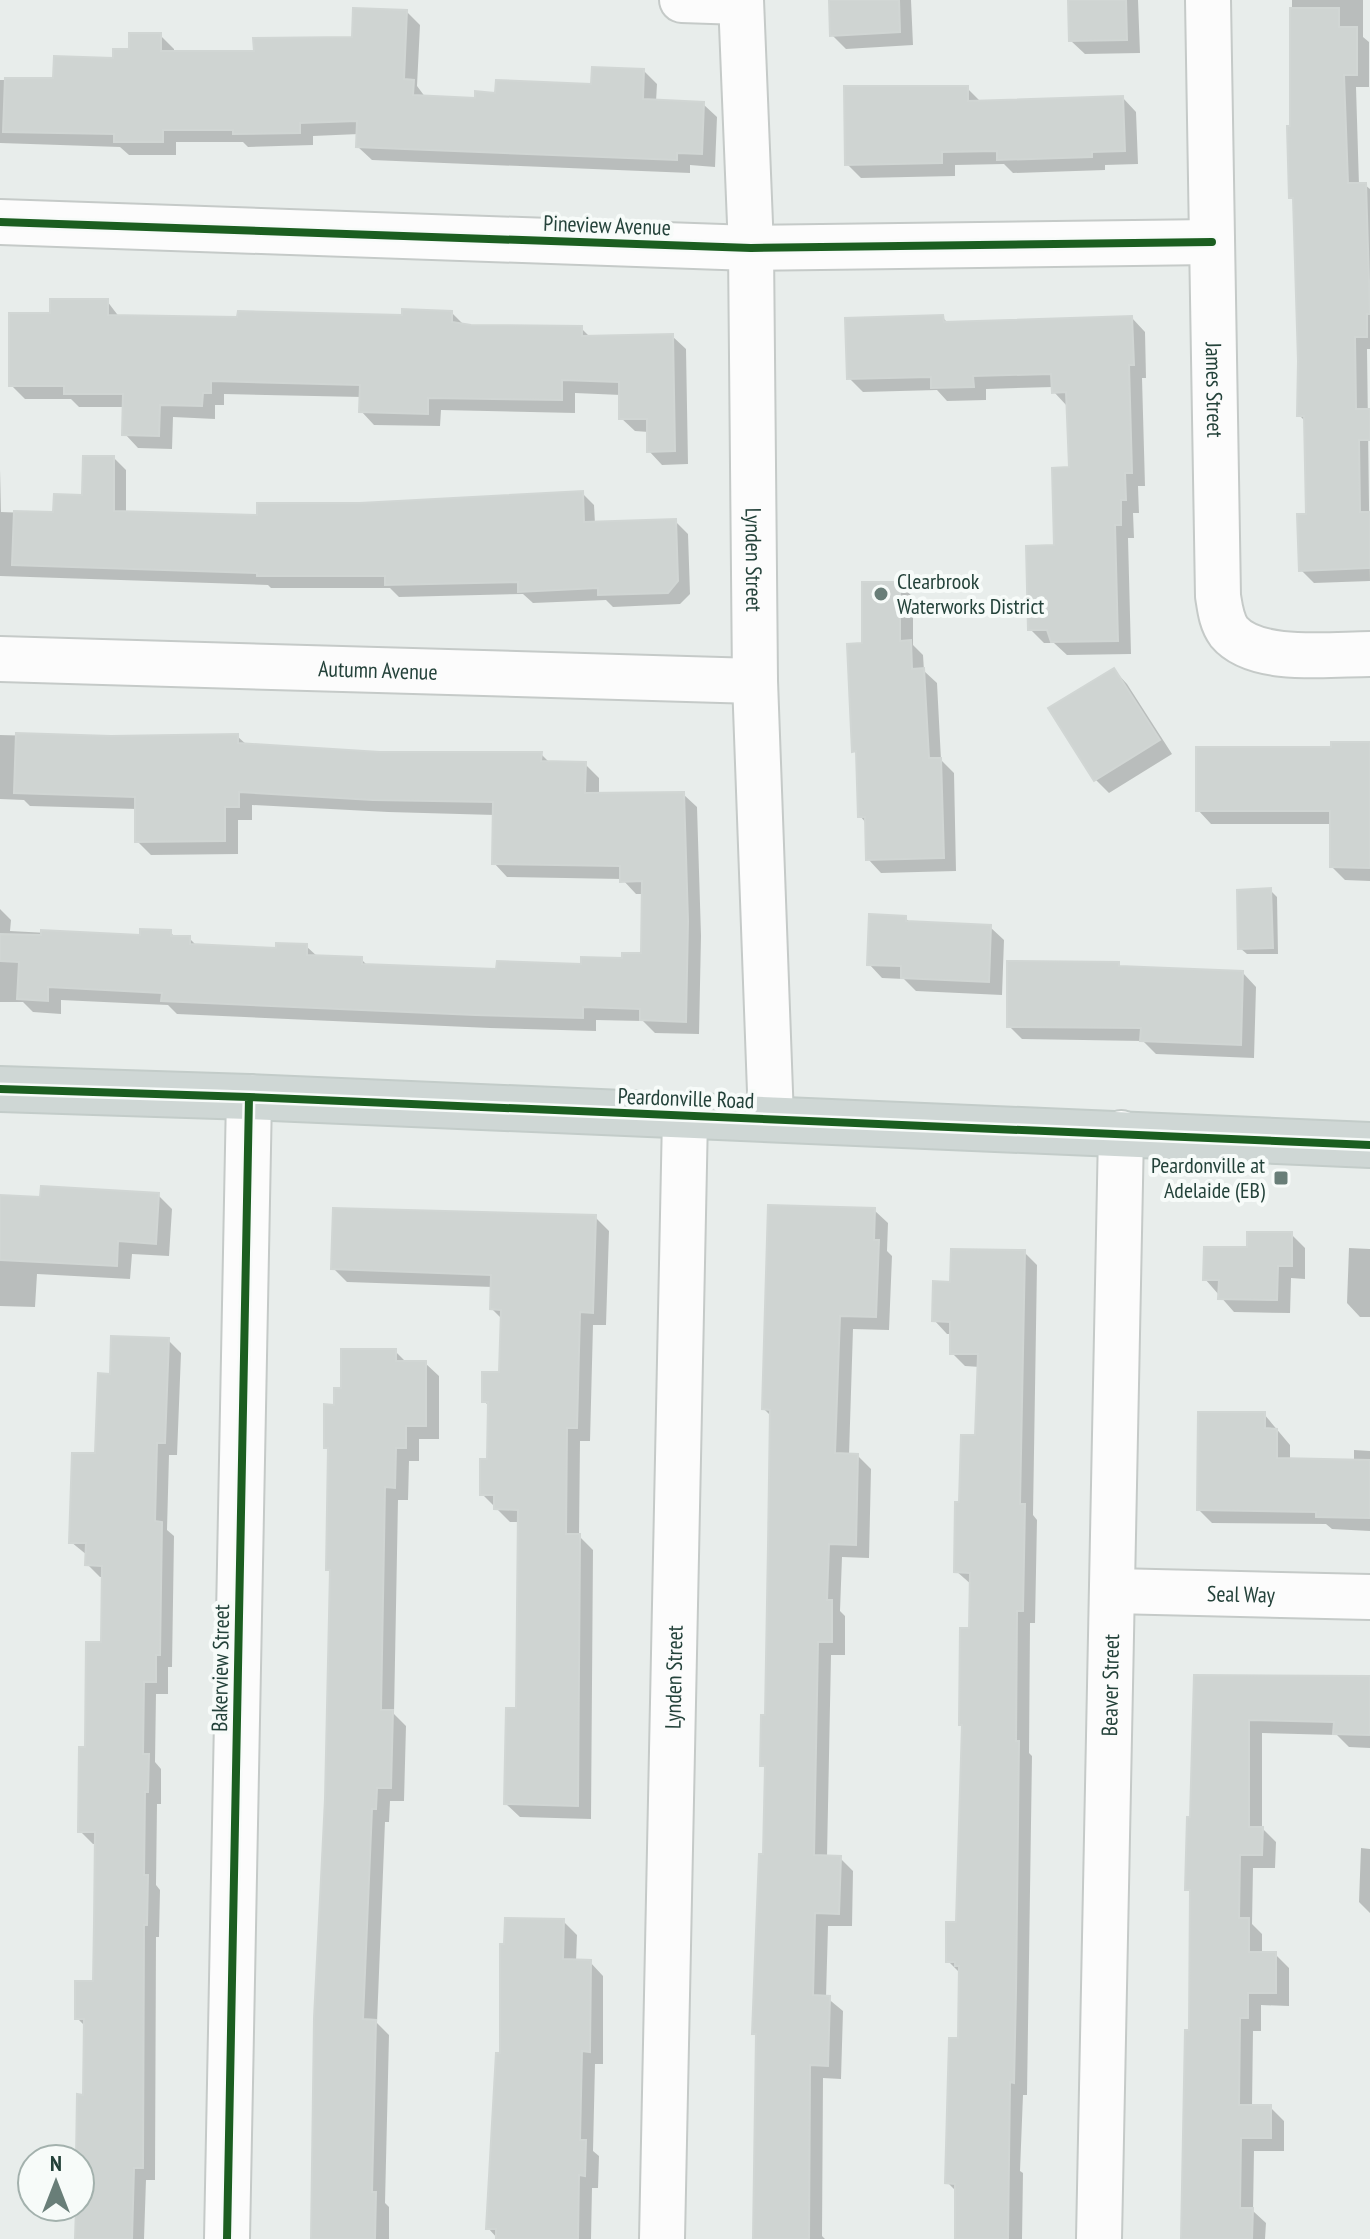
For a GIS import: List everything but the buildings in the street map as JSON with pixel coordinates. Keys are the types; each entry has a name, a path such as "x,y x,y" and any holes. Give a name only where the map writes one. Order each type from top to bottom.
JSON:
{"main road":[{"name":"Peardonville Road","path":"0,1089 1370,1145"}],"street":[{"path":"682,0 741,1"},
{"name":"James Street","path":"1208,0 1218,596 1222,619 1239,641 1259,651 1307,655 1370,654"},
{"name":"Lynden Street","path":"741,1 751,248 755,681 771,1119"},
{"name":"Pineview Avenue","path":"0,222 751,248 1212,242"},
{"name":"Autumn Avenue","path":"0,659 755,681"},
{"name":"Bakerview Street","path":"227,2239 249,1097"},
{"name":"Lynden Street","path":"662,2239 685,1117"},
{"name":"Beaver Street","path":"1099,2239 1121,1133"},
{"name":"Seal Way","path":"1113,1591 1370,1597"}],"cycle path":[{"path":"0,222 751,248 1212,242"},
{"path":"0,1089 1370,1145"},
{"path":"227,2239 249,1097"}],"place":[{"name":"Clearbrook Waterworks District","path":"881,594"},
{"name":"Peardonville at Adelaide (EB)","path":"1281,1178"}]}
